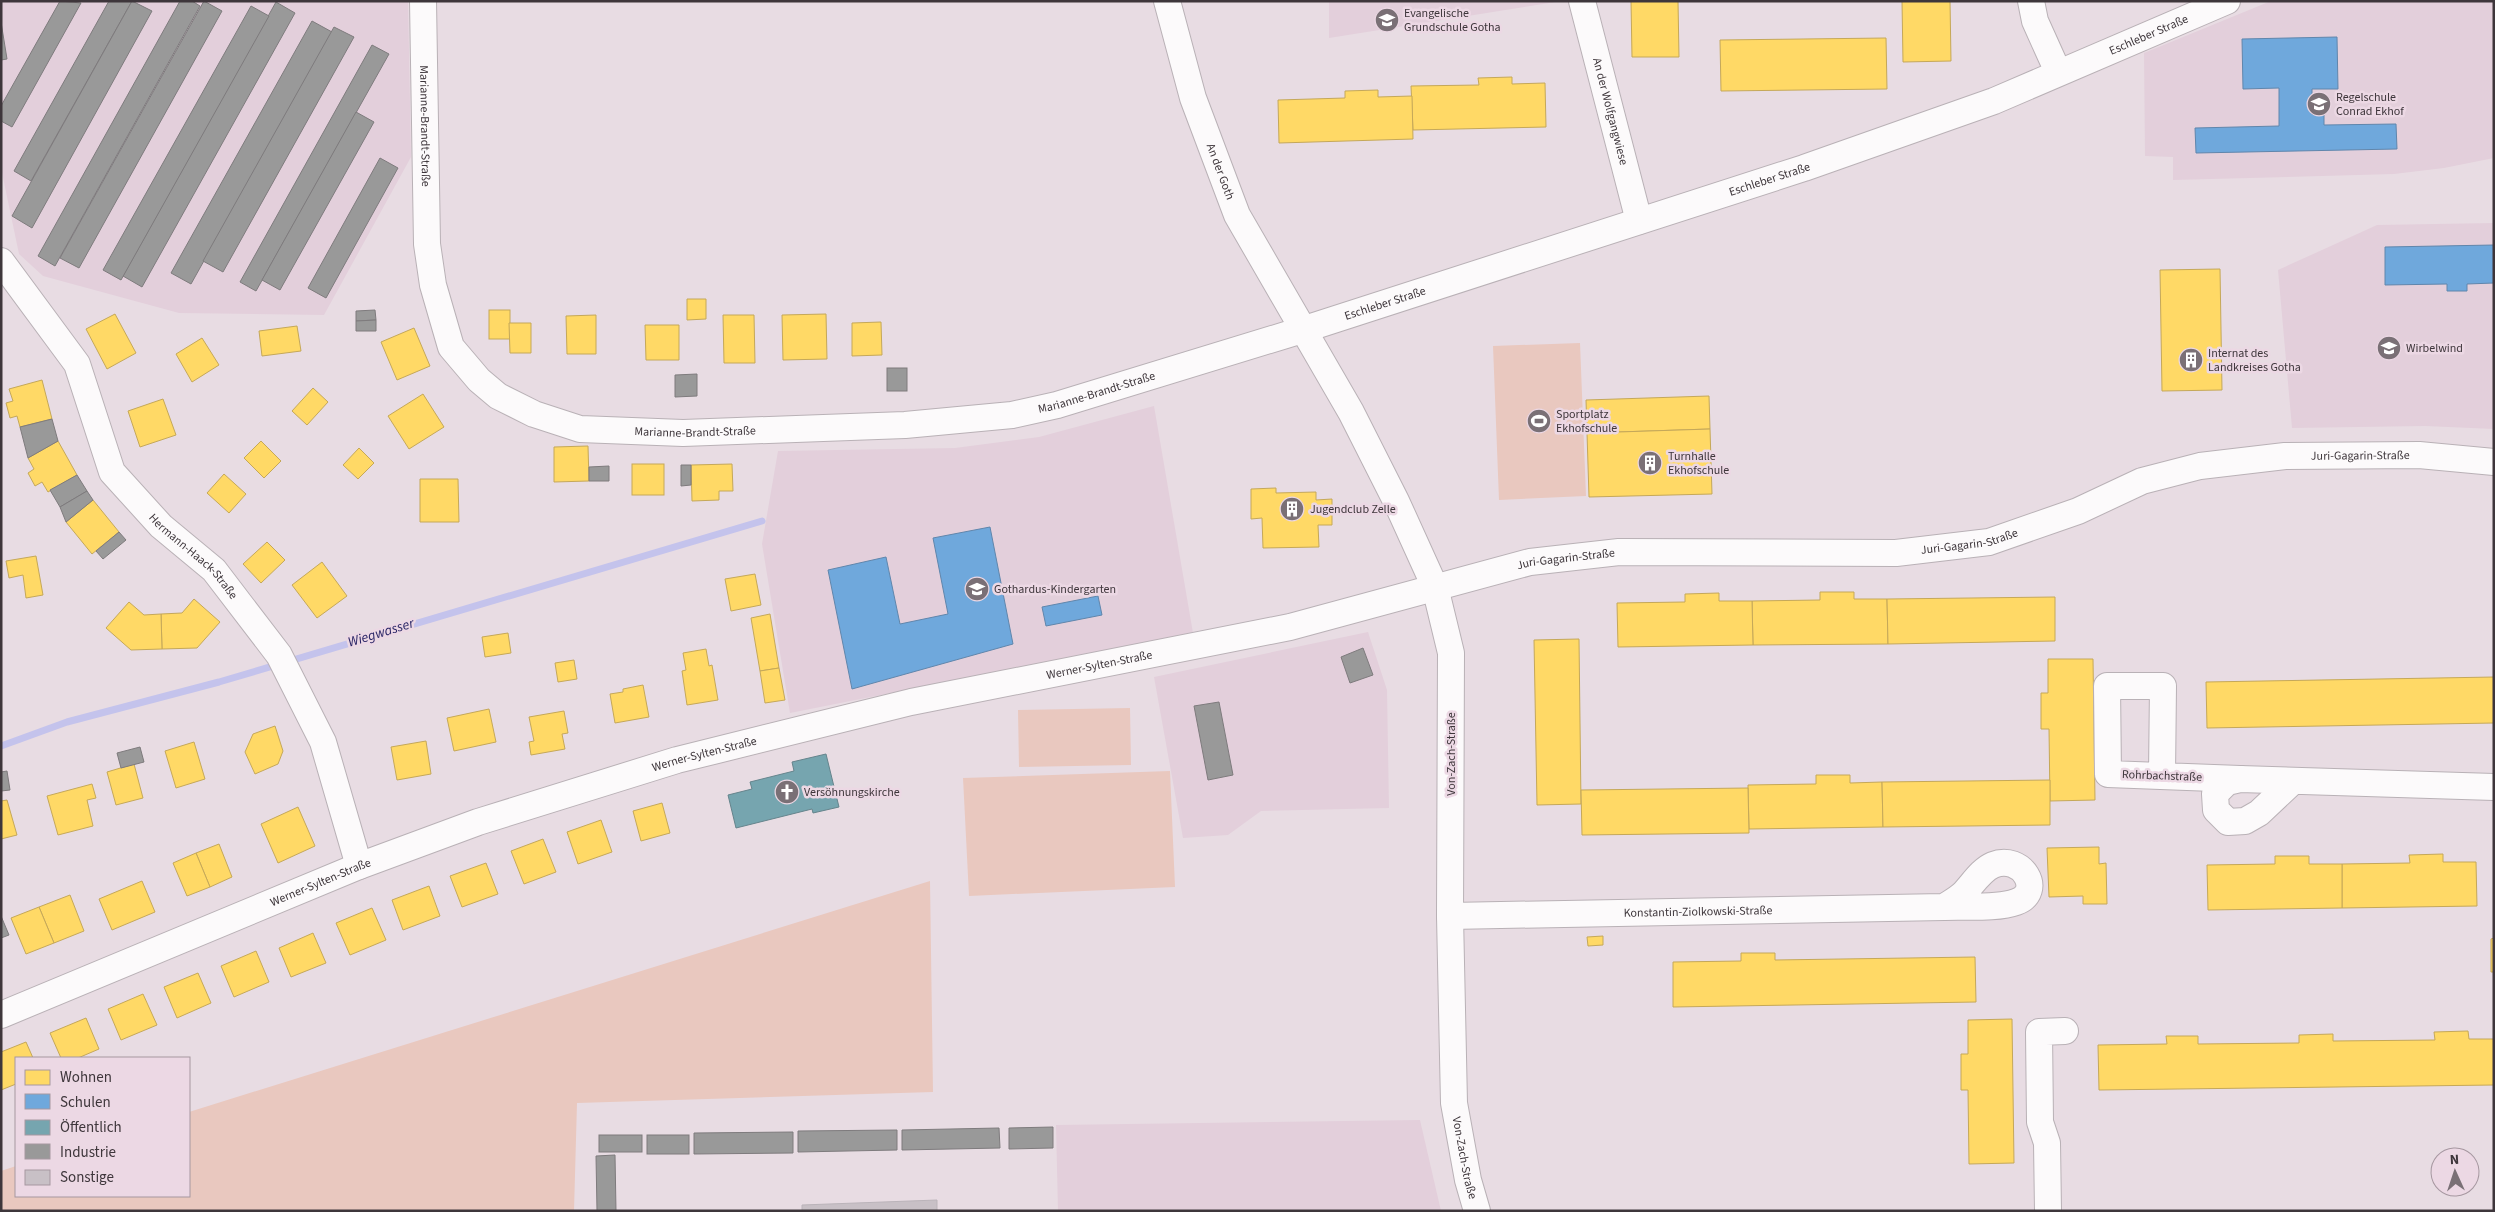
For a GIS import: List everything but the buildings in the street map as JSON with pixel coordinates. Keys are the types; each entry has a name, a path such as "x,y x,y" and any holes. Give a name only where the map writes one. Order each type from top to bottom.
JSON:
{"street":[{"name":"Marianne-Brandt-Straße","path":"423,1 427,244 433,285 451,347 479,380 498,396 534,414 580,429 683,433 905,425 1012,415 1057,405 1302,330"},
{"name":"An der Goth","path":"1167,1 1193,98 1237,215 1302,330"},
{"name":"An der Wolfgangwiese","path":"1582,1 1639,221"},
{"path":"2031,1 2035,21 2058,72"},
{"name":"Eschleber Straße","path":"1302,330 1804,168 1994,101 2227,1"},
{"name":"Hermann-Haack-Straße","path":"1,261 77,364 112,472 161,526 214,570 279,656 323,742 359,866"},
{"name":"Von-Zach-Straße","path":"1302,330 1351,412 1396,501 1435,587 1451,654 1450,916 1454,1103 1468,1180 1477,1211"},
{"name":"Juri-Gagarin-Straße","path":"1435,587 1530,562 1618,552 1896,553 1989,542 2078,511 2142,481 2200,466 2285,456 2419,455 2494,462"},
{"name":"Werner-Sylten-Straße","path":"1,1015 359,866 478,822 677,760 911,702 1290,627 1435,587"},
{"name":"Rohrbachstraße","path":"2162,775 2163,686 2107,686 2108,774 2494,787"},
{"name":"Rohrbachstraße","path":"2240,779 2227,782 2215,794 2216,810 2228,822 2245,821 2259,813 2293,781"},
{"name":"Konstantin-Ziolkowski-Straße","path":"1450,916 1944,907"},
{"path":"2048,1211 2047,1143 2040,1122 2039,1032 2064,1031"}],"shaded area":[{"path":"1,1 408,1 411,157 324,315 179,313 43,276 19,254 1,168"},
{"name":"Evangelische Grundschule Gotha","path":"1329,1 1562,1 1329,38"},
{"name":"Regelschule Conrad Ekhof","path":"2271,1 2494,1 2494,158 2444,168 2394,174 2173,180 2173,157 2145,156 2144,53"},
{"name":"Wirbelwind","path":"2494,223 2494,429 2425,426 2292,428 2278,270 2377,225"},
{"name":"Sportplatz Ekhofschule","path":"1580,343 1586,496 1499,500 1493,346"},
{"name":"Gothardus-Kindergarten","path":"1154,406 1193,633 790,713 762,544 778,451 955,448 1039,437"},
{"path":"1368,632 1387,690 1389,808 1261,811 1228,835 1183,838 1154,677"},
{"path":"1130,708 1131,765 1019,767 1018,710"},
{"path":"1170,771 1175,887 969,896 963,778"},
{"path":"930,881 933,1092 577,1103 574,1211 1,1211 1,1171 15,1166 15,1197 190,1197 190,1112"},
{"path":"1420,1120 1441,1211 1058,1211 1056,1125"}],"waterway":[{"name":"Wiegwasser","path":"1,746 67,722 219,682 762,521"}],"place":[{"name":"Evangelische Grundschule Gotha","path":"1387,20"},
{"name":"Regelschule Conrad Ekhof","path":"2319,104"},
{"name":"Wirbelwind","path":"2389,348"},
{"name":"Internat des Landkreises Gotha","path":"2191,360"},
{"name":"Sportplatz Ekhofschule","path":"1539,421"},
{"name":"Turnhalle Ekhofschule","path":"1650,463"},
{"name":"Jugendclub Zelle","path":"1292,509"},
{"name":"Gothardus-Kindergarten","path":"977,589"},
{"name":"Versöhnungskirche","path":"787,792"}]}
